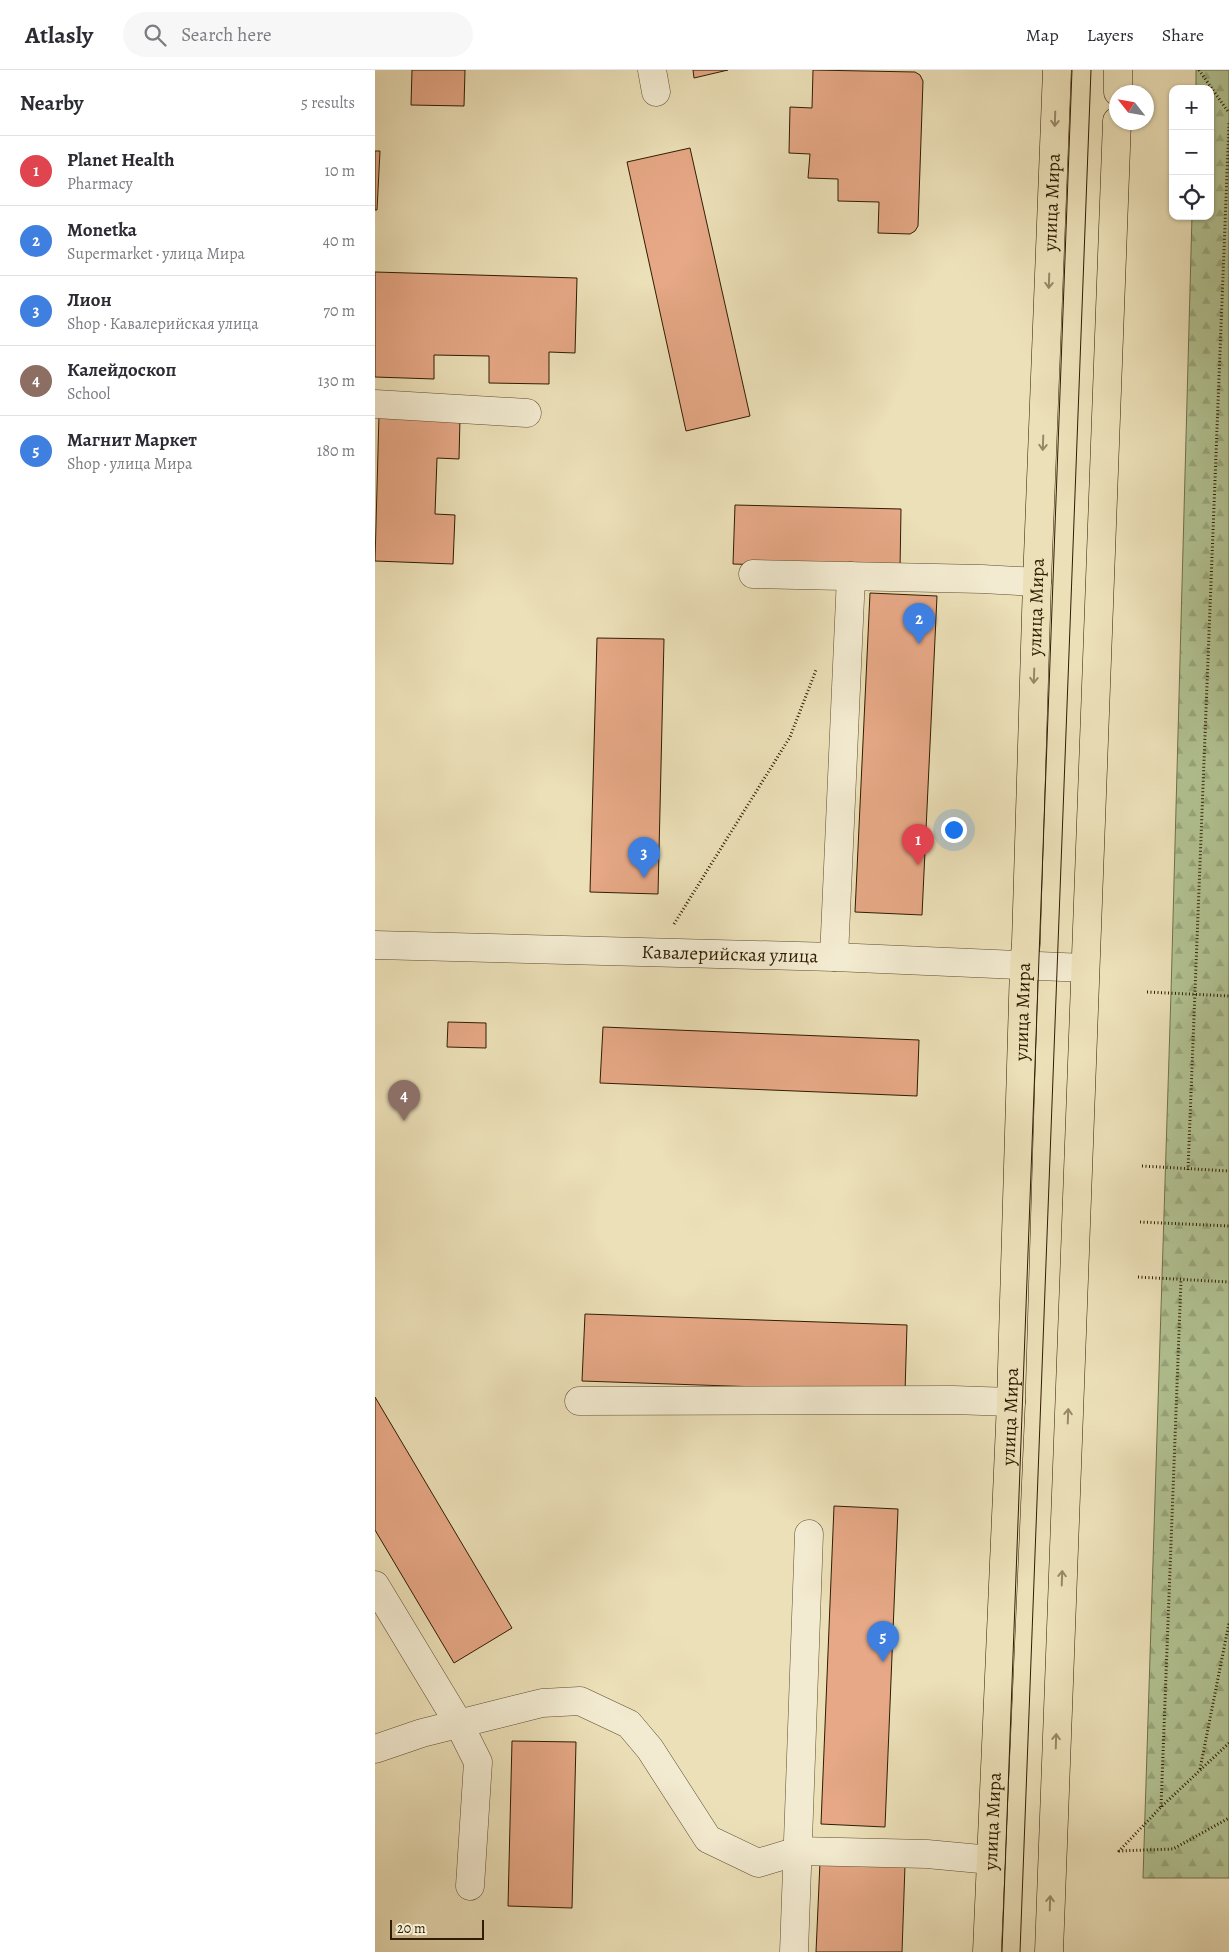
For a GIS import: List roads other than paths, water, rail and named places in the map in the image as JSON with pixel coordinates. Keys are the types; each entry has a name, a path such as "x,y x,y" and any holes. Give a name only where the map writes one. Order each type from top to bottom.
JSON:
{"main road":[{"name":"улица Мира","path":"987,1952 1011,1402 1037,582 1057,70"},
{"path":"1118,85 1119,70"},
{"path":"1049,1952 1117,130"}],"street":[{"path":"375,404 527,413"},
{"path":"753,574 1037,582"},
{"path":"834,957 851,576"},
{"name":"Кавалерийская улица","path":"375,945 834,957 1085,968"},
{"path":"579,1401 953,1400 1011,1402"},
{"path":"794,1952 809,1534"},
{"path":"375,1585 459,1724 478,1762 470,1886"},
{"path":"375,1749 422,1733 542,1703 579,1701 629,1724 651,1748 708,1839 758,1864 798,1851 927,1854 991,1860"}],"tram line":[{"path":"1002,1952 1072,70"},
{"path":"1020,1952 1091,70"}],"place":[{"name":"Monetka","path":"919,644"},
{"name":"Planet Health","path":"918,865"},
{"name":"Лион","path":"644,878"},
{"name":"Калейдоскоп","path":"404,1121"},
{"name":"Магнит Маркет","path":"883,1662"}]}
